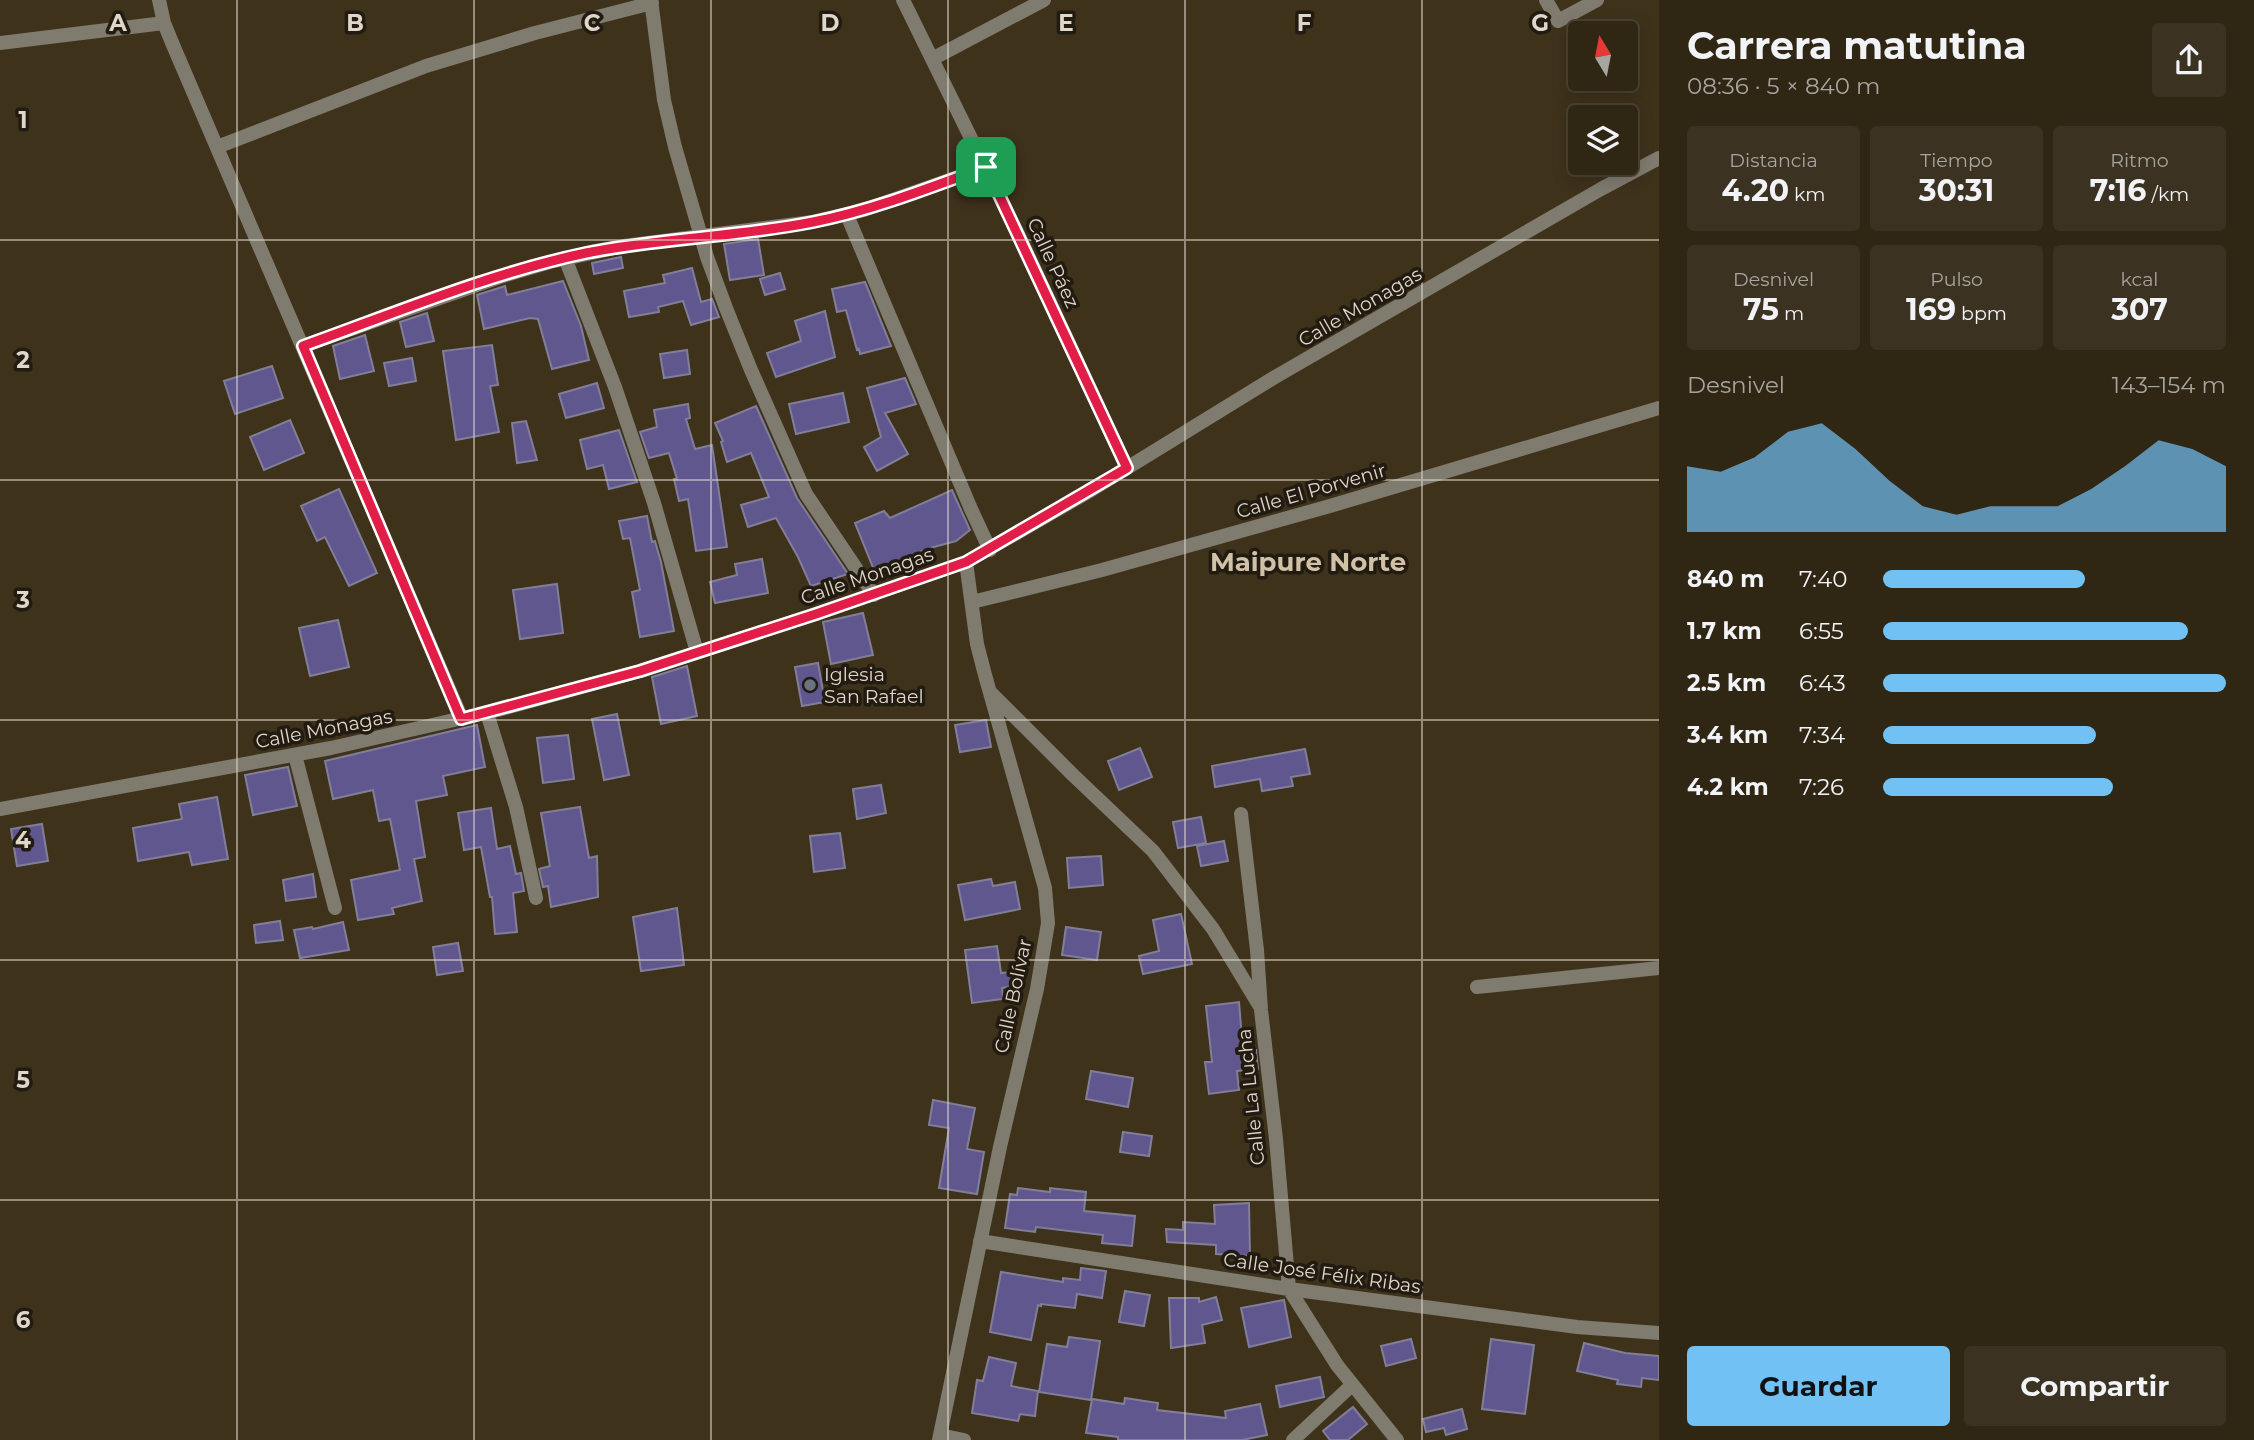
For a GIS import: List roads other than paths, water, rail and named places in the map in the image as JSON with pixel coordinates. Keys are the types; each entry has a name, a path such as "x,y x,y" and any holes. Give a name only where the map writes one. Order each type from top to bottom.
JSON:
{"street":[{"path":"159,0 164,23 461,719"},
{"name":"Calle Páez","path":"903,0 986,167 1127,468"},
{"path":"932,59 1044,0"},
{"path":"1546,0 1558,22 1597,0"},
{"path":"217,147 426,66 652,1 664,100 701,237 751,370 806,494 874,595"},
{"path":"0,43 164,23"},
{"name":"Calle Monagas","path":"0,809 295,755 486,713 599,684 874,595 966,562 1275,377 1659,158"},
{"path":"303,346 506,275 565,258 624,246 846,215 986,167"},
{"path":"846,215 990,550"},
{"path":"565,258 615,387 654,503 697,652"},
{"name":"Calle El Porvenir","path":"972,602 1102,570 1290,517 1659,408"},
{"name":"Calle Bolívar","path":"939,1438 1037,989 1048,923 1045,888 977,644 966,562"},
{"name":"Calle La Lucha","path":"989,691 1153,851 1213,929 1261,1010 1289,1289 1336,1365 1397,1440"},
{"path":"486,713 516,807 536,898"},
{"path":"295,755 335,908"},
{"path":"1241,814 1257,950 1261,1010"},
{"path":"1478,987 1659,968"},
{"name":"Calle José Félix Ribas","path":"980,1241 1289,1289 1577,1327 1659,1333"},
{"path":"1293,1440 1352,1385"},
{"path":"939,1438 964,1440"}],"place":[{"name":"Iglesia San Rafael","path":"810,685"}],"district":[{"name":"Maipure Norte","path":"1308,562"}]}
